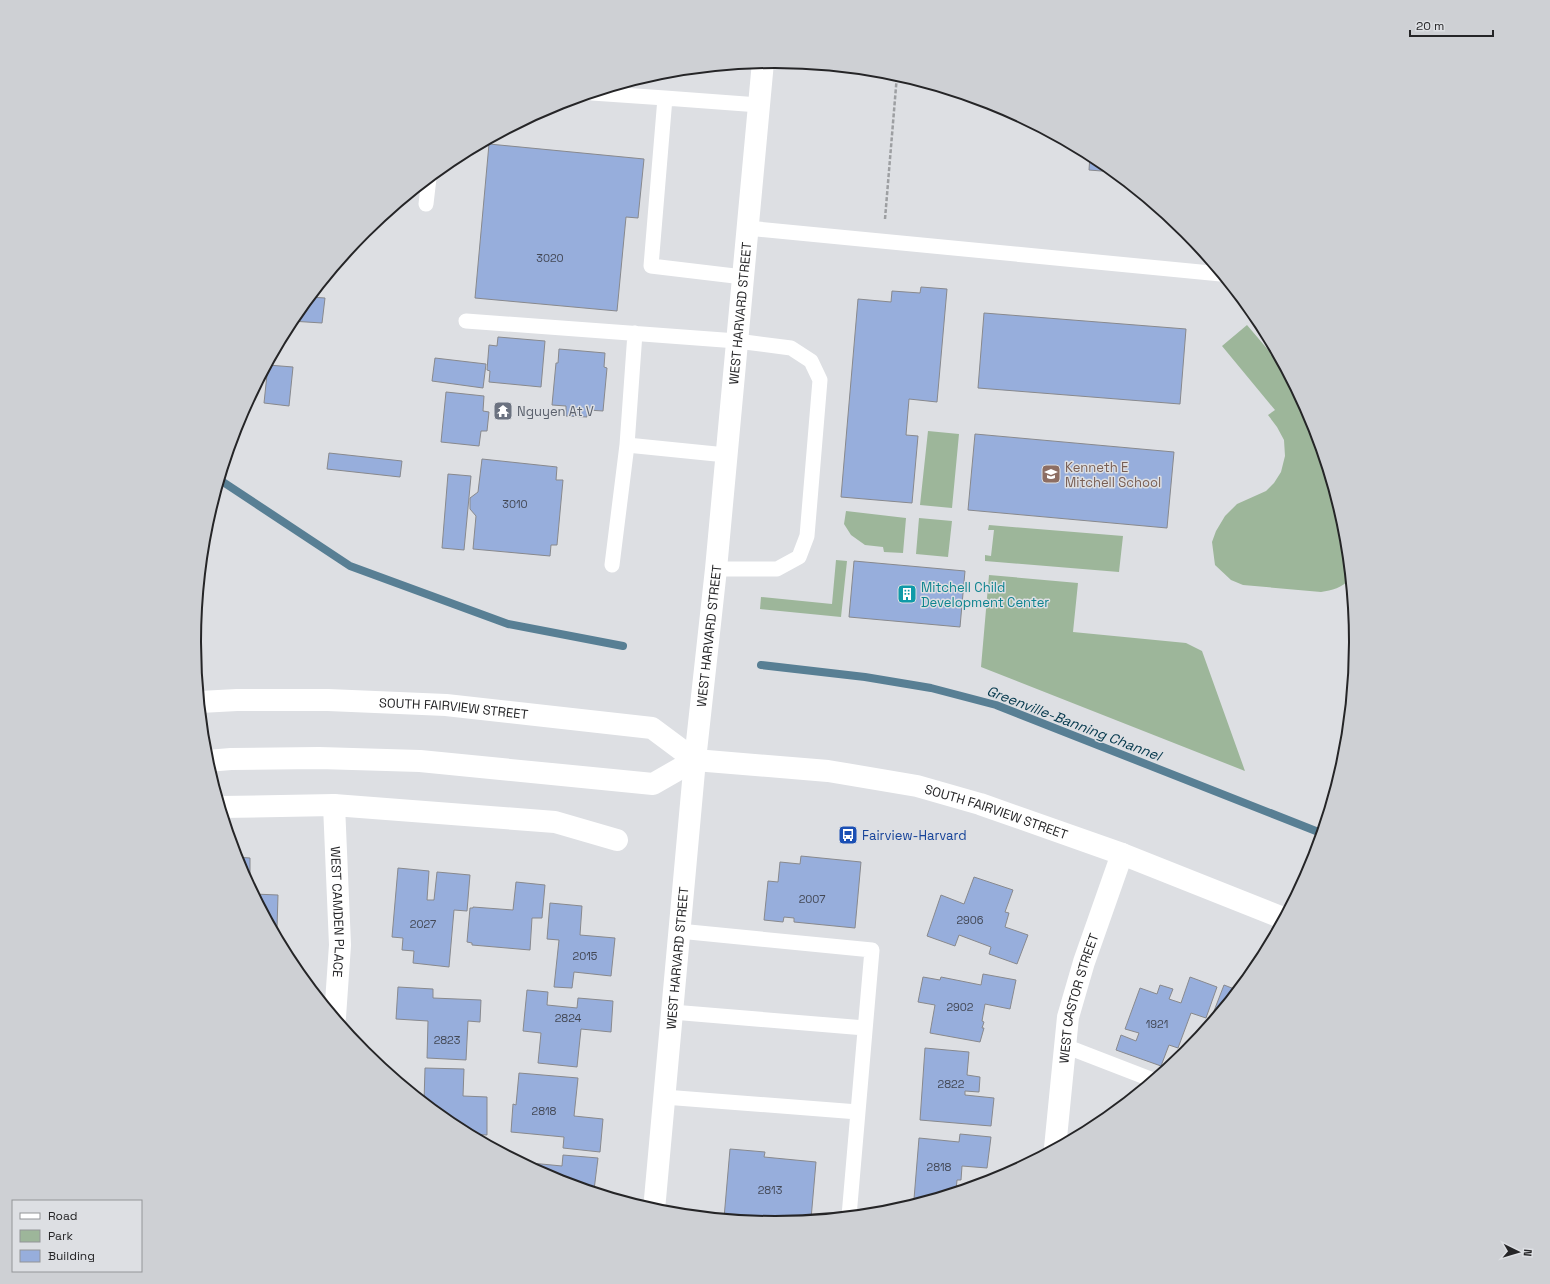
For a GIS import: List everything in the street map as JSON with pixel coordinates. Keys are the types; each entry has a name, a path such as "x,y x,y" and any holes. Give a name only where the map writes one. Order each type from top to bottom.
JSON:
{"street":[{"name":"WEST HARVARD STREET","path":"655,1203 695,760 716,569 762,68"},
{"name":"SOUTH FAIRVIEW STREET","path":"204,702 237,700 328,700 446,706 652,728 695,760 828,772 917,786 980,804 1122,854 1279,916"},
{"path":"214,760 319,758 420,761 653,784 695,760"},
{"path":"225,807 334,806 555,822 617,840"},
{"name":"WEST CAMDEN PLACE","path":"334,806 340,945 335,1010"},
{"name":"WEST CASTOR STREET","path":"1056,1142 1068,1017 1084,962 1122,854"}],"lane":[{"path":"605,94 759,105"},
{"path":"665,98 651,266 743,277"},
{"path":"426,204 428,185"},
{"path":"747,228 1214,273"},
{"path":"466,321 737,341 791,348 811,361 820,380 807,536 799,557 777,569 716,569"},
{"path":"612,565 627,445 635,334"},
{"path":"627,445 726,455"},
{"path":"679,931 872,950 849,1211"},
{"path":"672,1012 866,1028"},
{"path":"1066,1046 1148,1078"},
{"path":"664,1097 858,1112"}],"path":[{"path":"884,241 897,81"}],"green space":[{"path":"1247,325 1271,353 1290,388 1319,457 1329,493 1338,530 1344,567 1346,583 1340,587 1321,592 1243,585 1231,580 1215,565 1212,542 1216,531 1225,516 1237,504 1266,491 1274,483 1281,472 1285,456 1284,440 1268,415 1275,410 1222,346"},
{"path":"928,431 959,434 952,508 920,505"},
{"path":"846,511 906,518 903,553 884,552 883,547 865,545 851,535 844,524"},
{"path":"919,518 952,521 948,557 916,554"},
{"path":"989,525 1123,536 1119,572 985,561 985,555 991,556 994,530 988,530"},
{"path":"836,560 847,561 841,617 760,609 761,597 832,604"},
{"path":"989,575 1078,583 1073,632 1186,643 1202,651 1245,771 981,667"}],"building":[{"path":"489,144 644,159 638,218 626,217 617,311 475,298"},
{"path":"1090,162 1102,171 1089,170"},
{"path":"921,287 947,289 937,402 909,399 906,435 918,436 912,503 841,497 858,299 891,302 892,291 920,293"},
{"path":"317,297 325,298 322,323 299,322"},
{"path":"984,313 1186,329 1180,404 978,388"},
{"path":"498,337 545,341 541,387 489,382 490,371 487,370 489,345 497,346"},
{"path":"559,349 605,353 604,367 607,368 603,411 588,410 587,417 566,416 566,406 552,405 556,363 558,363"},
{"path":"435,358 486,364 483,388 432,381"},
{"path":"272,365 293,367 289,406 264,403 267,375"},
{"path":"446,392 484,396 483,411 489,412 487,431 481,431 479,446 441,442"},
{"path":"975,434 1174,452 1167,528 968,510"},
{"path":"329,453 402,461 400,477 327,469"},
{"path":"482,459 557,467 556,480 563,480 557,545 551,545 550,556 473,549 476,516 470,509 470,498 478,492"},
{"path":"448,474 471,476 464,550 442,548"},
{"name":"Mitchell Child Development Center","path":"854,561 965,571 960,627 849,617"},
{"path":"801,856 861,862 855,928 794,922 794,918 784,917 783,922 764,920 768,881 778,882 780,862 800,864"},
{"path":"243,858 250,858 250,873"},
{"path":"398,868 429,871 427,900 434,900 437,872 470,875 467,911 454,910 449,967 413,963 414,951 402,950 403,938 392,937"},
{"path":"974,877 1013,890 1005,912 1009,913 1005,927 1028,935 1017,964 989,954 991,947 959,935 955,946 927,936 941,895 964,904"},
{"path":"516,882 545,885 542,918 532,918 530,950 472,945 472,943 467,942 470,908 513,910"},
{"path":"259,894 278,895 277,927"},
{"path":"550,903 582,906 580,935 615,938 611,976 574,972 572,988 554,987 559,940 547,939"},
{"path":"983,974 1016,980 1010,1009 985,1004 982,1021 984,1022 982,1028 984,1028 980,1042 930,1033 935,1005 918,1002 923,977 940,980 941,977 981,985"},
{"path":"1190,977 1217,987 1206,1018 1191,1013 1178,1048 1169,1045 1161,1066 1116,1050 1121,1035 1136,1041 1139,1033 1125,1029 1140,988 1157,994 1160,985 1173,989 1169,999 1181,1003"},
{"path":"1224,985 1232,988 1230,991 1214,1011"},
{"path":"398,987 433,989 433,998 481,1000 480,1022 468,1021 466,1060 427,1058 428,1021 396,1019"},
{"path":"527,990 548,992 547,1005 577,1008 578,998 613,1001 611,1032 581,1029 577,1067 538,1063 541,1033 523,1031"},
{"path":"925,1048 969,1052 967,1075 980,1077 979,1092 965,1091 965,1095 994,1098 991,1126 920,1120"},
{"path":"425,1068 464,1069 463,1096 487,1097 487,1135 481,1135 456,1119 424,1096"},
{"path":"519,1073 578,1078 574,1116 603,1119 600,1152 563,1148 564,1137 511,1132 513,1104 516,1105"},
{"path":"960,1134 991,1137 987,1168 962,1166 961,1180 957,1180 956,1187 914,1198 919,1138 959,1142"},
{"path":"730,1149 765,1152 764,1157 816,1162 811,1215 775,1216 724,1214"},
{"path":"563,1155 598,1158 594,1187 536,1163 562,1166"}],"waterway":[{"name":"Greenville-Banning Channel","path":"224,483 350,566 508,624 623,646"},
{"name":"Greenville-Banning Channel","path":"761,665 865,677 931,688 996,705 1317,832"}],"place":[{"name":"Nguyen At V","path":"503,411"},
{"name":"Kenneth E Mitchell School","path":"1051,474"},
{"name":"Mitchell Child Development Center","path":"907,594"},
{"name":"Fairview-Harvard","path":"848,835"}]}
